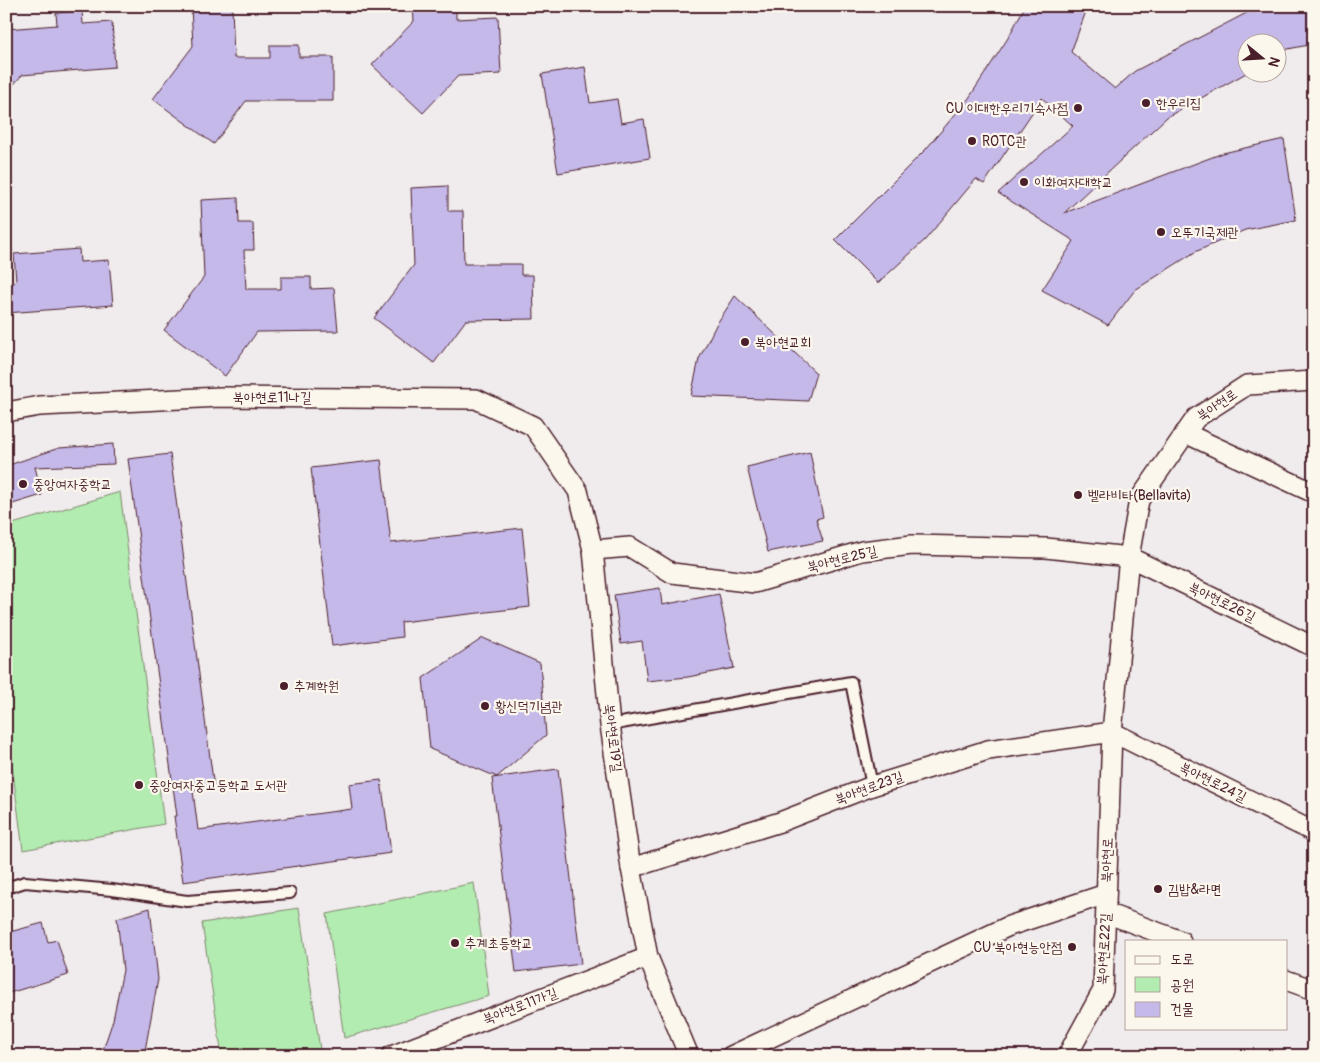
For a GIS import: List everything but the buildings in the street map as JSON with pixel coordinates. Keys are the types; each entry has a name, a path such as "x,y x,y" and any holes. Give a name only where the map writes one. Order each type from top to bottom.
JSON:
{"street":[{"name":"북아현로","path":"731,1056 1009,926 1106,894 1112,732 1129,557 1139,500 1196,418 1247,385 1314,381"},
{"name":"북아현로11나길","path":"6,412 40,406 220,397 476,399 533,426"},
{"name":"북아현로19길","path":"533,426 578,491 593,550 610,725 631,868 648,957 689,1056"},
{"name":"북아현로","path":"1185,433 1314,493"},
{"name":"북아현로25길","path":"593,550 630,547 672,573 755,583 862,551 912,545 1046,548 1129,557"},
{"name":"북아현로26길","path":"1129,557 1314,647"},
{"name":"북아현로23길","path":"631,868 780,822 872,786 988,750 1112,732"},
{"name":"북아현로24길","path":"1112,732 1314,832"},
{"name":"북아현로22길","path":"1067,1056 1103,990 1106,894"},
{"path":"1106,913 1178,940"},
{"name":"북아현로11가길","path":"391,1056 648,957"},
{"path":"1288,981 1314,990"}],"lane":[{"path":"610,725 851,682 872,786"},
{"path":"6,888 25,882 112,890 187,901 290,892"}],"green space":[{"path":"120,492 164,824 23,850 6,719 6,526"},
{"path":"474,883 489,996 344,1038 327,914"},
{"path":"299,908 321,1056 222,1056 202,923"}],"place":[{"name":"한우리집","path":"1146,103"},
{"name":"CU 이대한우리기숙사점","path":"1078,108"},
{"name":"ROTC관","path":"972,141"},
{"name":"이화여자대학교","path":"1024,182"},
{"name":"오뚜기국제관","path":"1161,232"},
{"name":"북아현교회","path":"745,342"},
{"name":"중앙여자중학교","path":"23,484"},
{"name":"벨라비타(Bellavita)","path":"1078,495"},
{"name":"추계학원","path":"284,686"},
{"name":"황신덕기념관","path":"485,706"},
{"name":"중앙여자중고등학교 도서관","path":"139,785"},
{"name":"김밥&라면","path":"1158,889"},
{"name":"추계초등학교","path":"455,943"},
{"name":"CU 북아현능안점","path":"1072,947"}]}
